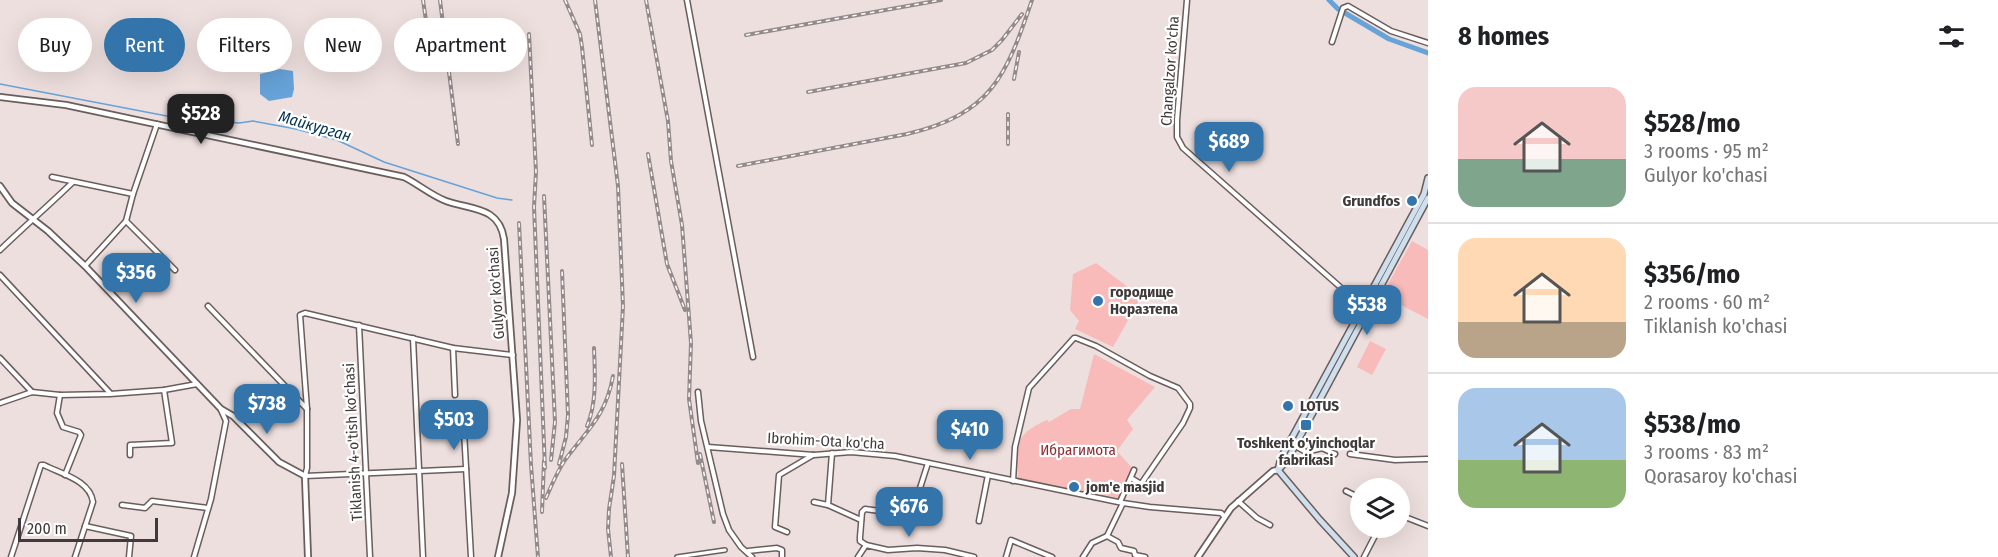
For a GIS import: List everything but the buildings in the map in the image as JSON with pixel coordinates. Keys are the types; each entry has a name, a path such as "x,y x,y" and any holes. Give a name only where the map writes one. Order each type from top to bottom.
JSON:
{"main road":[{"path":"1278,470 1286,462 1295,446 1424,194 1428,178"},
{"path":"1278,470 1281,458 1428,198"},
{"path":"1278,470 1353,557"}],"street":[{"path":"687,0 753,357"},
{"name":"Changalzor ko'cha","path":"1186,0 1177,120 1177,137 1183,148 1347,293 1368,303"},
{"path":"1332,42 1343,8 1348,6 1391,31 1428,43"},
{"name":"Gulyor ko'chasi","path":"0,97 49,102 404,177 445,201 474,207 496,219 502,227 504,239 517,420 512,493 498,557"},
{"path":"85,266 126,221 157,124"},
{"path":"52,177 133,194"},
{"path":"0,181 1,189 6,196 85,266 221,409 233,416 279,462 305,476 466,470"},
{"path":"0,250 73,182"},
{"path":"126,221 175,270"},
{"path":"0,275 110,394"},
{"path":"208,306 307,409"},
{"path":"308,557 305,476 307,409 300,315 302,313 453,348 513,355"},
{"name":"Tiklanish 4-o'tish ko‘chasi","path":"359,325 370,557"},
{"path":"412,338 423,557"},
{"path":"1013,481 1015,447 1029,387 1074,338 1096,346 1150,376 1178,388 1190,404 1183,423 1141,484 1131,478"},
{"path":"453,348 455,395"},
{"path":"0,357 32,392"},
{"path":"0,403 32,392 60,395 110,394 165,390 197,384"},
{"path":"130,455 130,445 172,443 165,390"},
{"path":"698,392 701,421 726,522 741,547 752,557"},
{"path":"60,395 57,413 63,427 80,432 81,435 64,476"},
{"path":"194,557 208,508 226,421 221,409"},
{"path":"464,431 471,557"},
{"path":"1295,446 1306,452 1322,448 1335,454"},
{"name":"Ibrohim-Ota ko'cha","path":"708,447 814,455 851,452 895,456 1121,502 1221,513 1224,516"},
{"path":"828,505 832,453"},
{"path":"1350,454 1395,460 1428,459"},
{"path":"787,532 775,527 779,475 814,455"},
{"path":"920,488 928,463"},
{"path":"11,557 40,465 82,483 92,497 93,502 75,557"},
{"path":"1083,557 1092,543 1107,536 1134,470"},
{"path":"1198,557 1237,500 1273,471 1278,470"},
{"path":"979,521 988,475"},
{"path":"1346,491 1350,493"},
{"path":"1237,500 1257,518 1270,525"},
{"path":"122,505 145,508 152,501 208,508"},
{"path":"814,502 828,505 861,520"},
{"path":"932,518 865,509 861,520 860,541 866,545 888,550 917,548 945,550 974,557"},
{"path":"1410,519 1428,526"},
{"path":"85,526 131,536 129,557"},
{"path":"1107,536 1118,542 1121,548 1145,557"},
{"path":"1364,557 1374,538"},
{"path":"1006,557 1011,540 1052,557"},
{"path":"858,557 866,545"},
{"path":"747,551 781,548 782,557"},
{"path":"917,548 918,557"},
{"path":"677,557 724,550"}],"green space":[{"path":"1412,241 1428,250 1428,319 1382,295"},
{"path":"1096,263 1141,297 1113,347 1075,329 1079,321 1070,310 1073,274"},
{"path":"1370,341 1386,349 1372,375 1357,367"},
{"name":"Ибрагимота","path":"1094,354 1155,387 1127,420 1133,429 1117,451 1132,468 1119,498 1018,479 1019,442 1036,425 1047,420 1049,422 1071,409 1080,409"}],"water":[{"path":"293,71 292,97 269,101 260,94 260,74"}],"waterway":[{"path":"1329,0 1338,9"},
{"path":"1345,13 1389,39 1428,53"},
{"name":"Майкурган","path":"0,84 172,117 239,123 253,121 296,129 337,140 384,162 497,198 512,200"}],"railway":[{"path":"423,0 426,18"},
{"path":"440,0 458,144"},
{"path":"565,0 580,34 592,145"},
{"path":"595,0 618,186 623,306 614,476 608,529 611,557"},
{"path":"646,0 668,121 671,161 682,225 691,343 689,399 698,463"},
{"path":"746,35 941,0"},
{"path":"738,166 907,134 935,126 958,115 977,103 1003,71 1023,27 1032,0"},
{"path":"808,92 966,63 992,50 1022,14"},
{"path":"529,34 536,172 534,207 545,468"},
{"path":"1014,79 1019,52"},
{"path":"1008,114 1008,144"},
{"path":"648,154 667,264 685,310"},
{"path":"544,196 555,422 551,460"},
{"path":"519,223 538,557"},
{"path":"559,464 566,437 568,415 562,271"},
{"path":"587,426 594,398 594,348"},
{"path":"546,498 562,465 601,412 613,376"},
{"path":"700,454 714,522"},
{"path":"542,512 544,461"},
{"path":"622,464 628,557"}],"place":[{"name":"Grundfos","path":"1412,201"},
{"name":"городище Норазтепа","path":"1098,301"},
{"name":"LOTUS","path":"1288,406"},
{"name":"Toshkent o'yinchoqlar fabrikasi","path":"1306,425"},
{"name":"jom'e masjid","path":"1074,487"}]}
